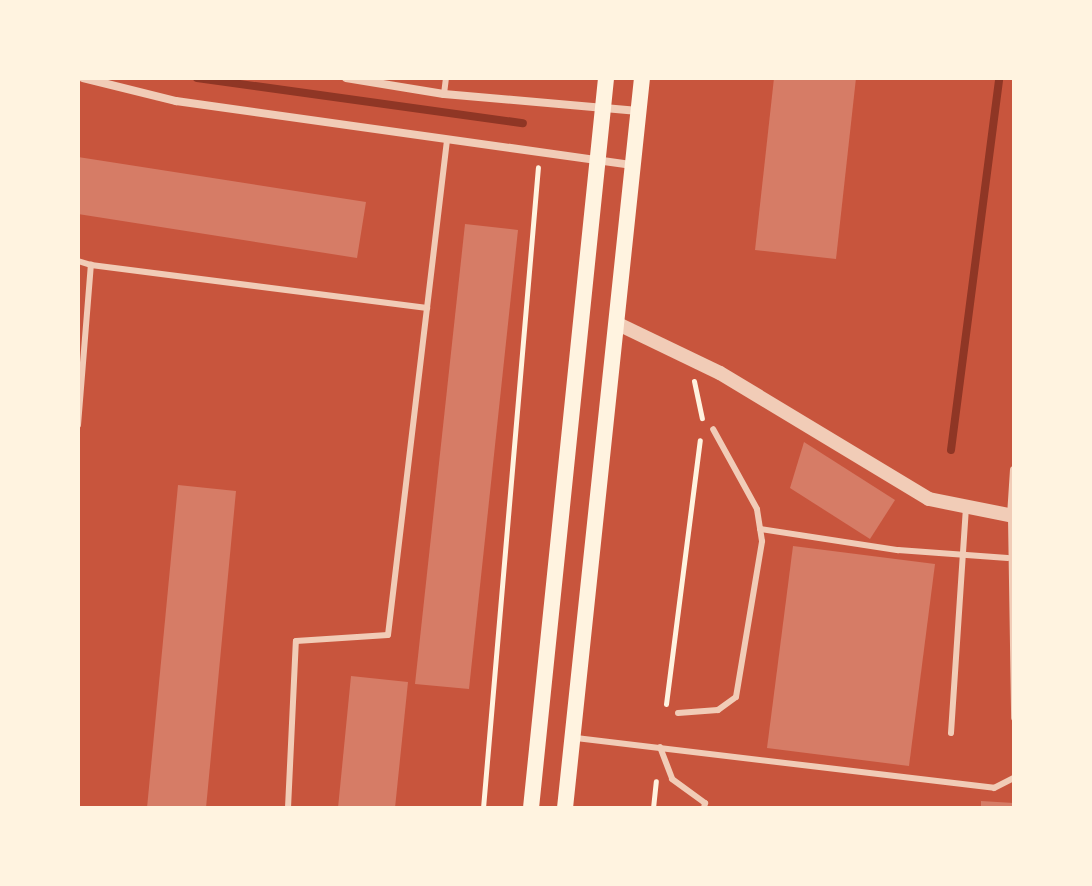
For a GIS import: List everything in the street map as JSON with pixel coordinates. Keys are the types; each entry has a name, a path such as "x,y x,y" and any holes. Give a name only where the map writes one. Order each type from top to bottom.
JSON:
{"main road":[{"path":"531,808 606,78"},
{"path":"565,808 642,78"}],"street":[{"path":"83,78 176,101 633,165"},
{"path":"346,78 444,94 638,111"},
{"path":"616,323 690,357 910,489 966,509 1013,516 1014,470"}],"lane":[{"path":"444,94 446,78"},
{"path":"288,808 296,641 388,635 447,139"},
{"path":"78,261 427,308"},
{"path":"78,425 91,265"},
{"path":"678,713 718,710 736,697 760,529 757,509 713,429"},
{"path":"951,733 966,509"},
{"path":"1013,516 1008,558 1014,718"},
{"path":"760,529 965,556 1008,558"},
{"path":"573,738 994,788 1014,778"},
{"path":"660,747 672,779 705,803 704,808"}],"path":[{"path":"483,808 539,153"},
{"path":"690,357 702,421"},
{"path":"653,808 700,436"}],"building":[{"path":"774,78 856,78 836,259 755,250"},
{"path":"78,157 366,202 357,258 78,214"},
{"path":"465,224 518,230 469,689 415,684"},
{"path":"804,442 895,500 870,539 790,488"},
{"path":"178,485 236,491 206,808 147,808"},
{"path":"793,546 935,564 909,766 767,748"},
{"path":"351,676 408,682 395,808 338,808"},
{"path":"981,801 1014,803 1014,808 981,808"}],"waterway":[{"path":"197,78 523,123"},
{"path":"951,450 999,78"}]}
